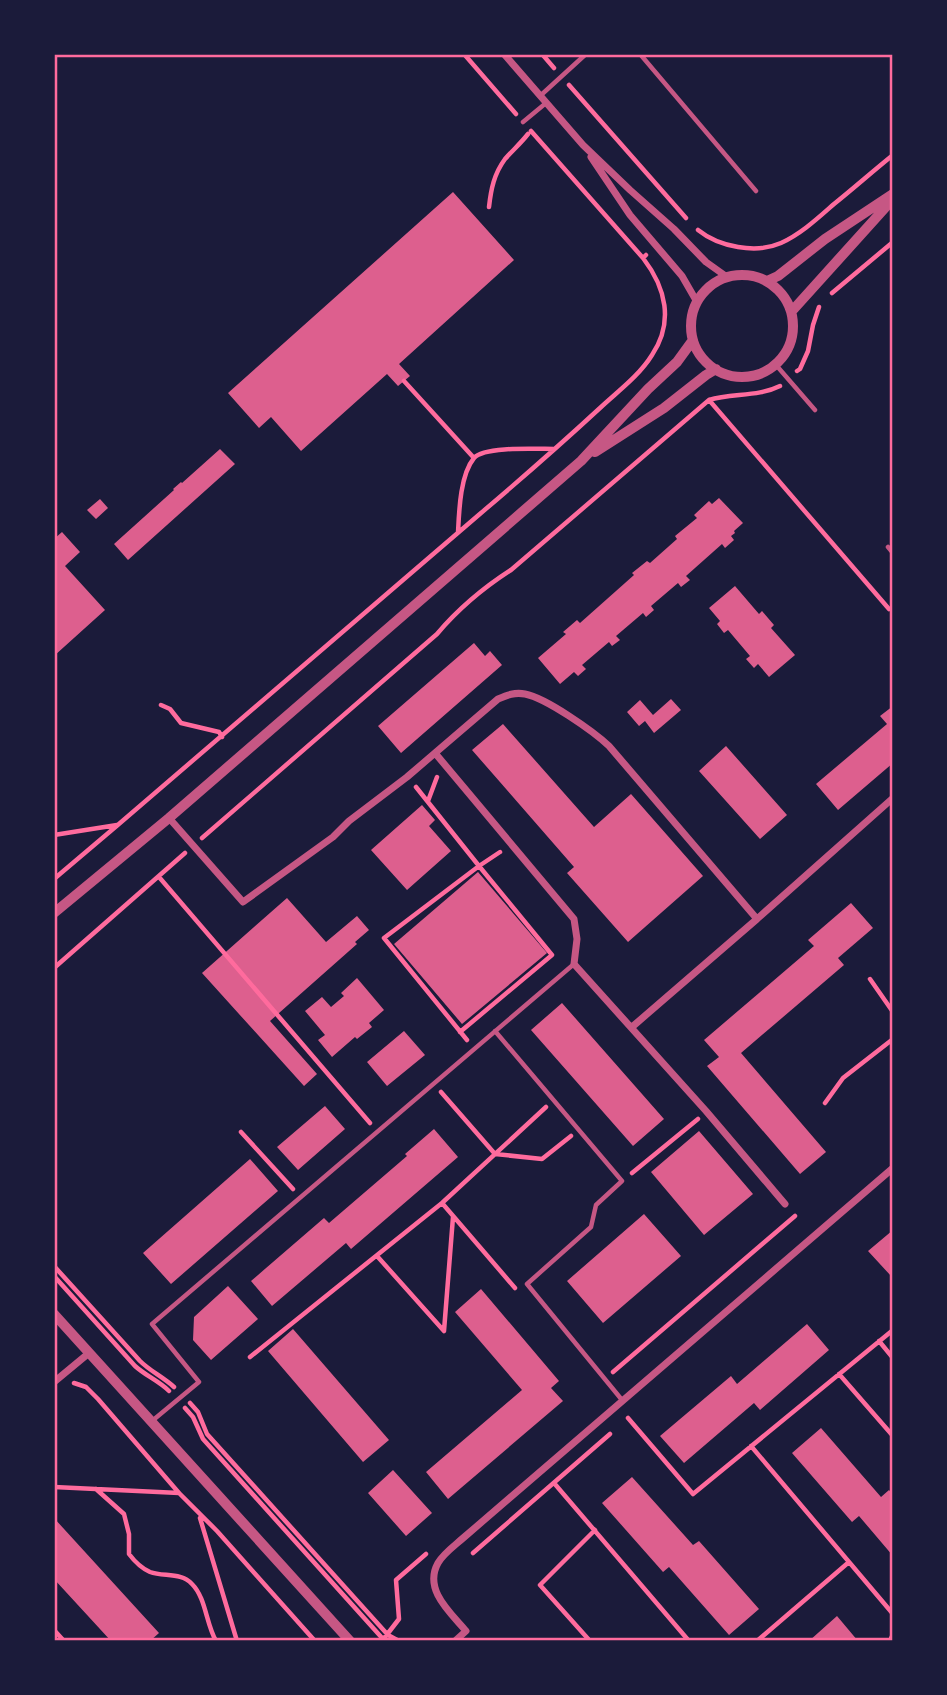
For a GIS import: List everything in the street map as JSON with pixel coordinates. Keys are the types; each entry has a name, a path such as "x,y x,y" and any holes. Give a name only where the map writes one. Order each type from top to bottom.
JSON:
{"street":[{"path":"503,54 583,145 706,262 727,277"},
{"path":"583,145 630,215 682,276 697,302"},
{"path":"767,281 778,276 825,239 893,197"},
{"path":"792,311 893,197"},
{"path":"748,275 767,281 783,294 792,311 794,323 790,346 776,365 764,372 751,376 727,375 706,362 693,340 691,319 697,302 709,287 727,277 748,275"},
{"path":"54,913 169,818 581,461 677,362 693,340"},
{"path":"581,461 664,408 716,369"},
{"path":"169,818 243,902 333,837 498,699 512,694 524,694 534,697 609,746 757,919"},
{"path":"435,753 574,919 577,939 574,964 785,1204"},
{"path":"632,1027 893,798"},
{"path":"456,1641 466,1631 440,1601 434,1586 439,1561 622,1399 893,1168"},
{"path":"54,1314 350,1641"},
{"path":"54,1382 89,1353"}],"lane":[{"path":"540,96 586,54"},
{"path":"640,54 756,191"},
{"path":"523,122 546,103"},
{"path":"776,365 815,410"},
{"path":"888,547 893,553"},
{"path":"152,1422 199,1382 152,1324 574,964"},
{"path":"495,1031 622,1181 596,1205 591,1227 527,1284 622,1399"}],"path":[{"path":"464,54 523,122"},
{"path":"542,54 686,218 701,233 725,244 765,248 781,243 812,223 893,155"},
{"path":"54,879 555,449 652,356 665,323 664,303 653,271 530,130 500,167 491,186 489,207"},
{"path":"674,229 686,218"},
{"path":"796,372 808,351 817,310 825,300 893,242"},
{"path":"643,258 657,245"},
{"path":"404,380 474,458"},
{"path":"54,968 428,643 484,587 512,570 709,400 763,392 781,385"},
{"path":"709,400 889,609"},
{"path":"457,534 462,487 474,458 485,452 555,449"},
{"path":"161,705 170,709 181,723 219,732 222,737"},
{"path":"427,802 443,762"},
{"path":"407,777 552,954 460,1032"},
{"path":"54,835 118,825"},
{"path":"474,1049 384,938 501,851"},
{"path":"159,877 377,1132"},
{"path":"870,979 893,1012"},
{"path":"825,1103 843,1078 893,1039"},
{"path":"434,1083 495,1154 542,1159 579,1130"},
{"path":"250,1357 442,1203 553,1100"},
{"path":"622,1181 706,1111"},
{"path":"241,1132 300,1197"},
{"path":"605,1378 795,1215"},
{"path":"376,1256 444,1331 453,1216"},
{"path":"54,1266 140,1361 164,1377 183,1395 198,1412 207,1434 385,1639"},
{"path":"54,1276 135,1366 160,1382 193,1416 203,1439 385,1639 399,1641"},
{"path":"628,1418 693,1494 893,1330"},
{"path":"879,1342 893,1358"},
{"path":"65,1374 74,1383 86,1387 98,1399 179,1493 217,1531 315,1641"},
{"path":"839,1374 893,1436"},
{"path":"473,1553 617,1427"},
{"path":"751,1446 893,1614"},
{"path":"554,1483 689,1641"},
{"path":"54,1487 179,1493"},
{"path":"96,1489 124,1514 129,1534 129,1554 139,1566 152,1573 174,1574 191,1582 199,1594 216,1641"},
{"path":"200,1515 237,1641"},
{"path":"590,1641 540,1585 595,1530"},
{"path":"385,1639 399,1619 396,1580 427,1553"},
{"path":"757,1641 849,1562"},
{"path":"54,1630 64,1641"},
{"path":"890,1641 893,1634"}],"building":[{"path":"453,192 514,260 399,364 410,376 398,386 387,374 301,451 271,417 259,428 228,393"},
{"path":"220,449 235,464 128,560 114,544"},
{"path":"719,498 743,523 731,536 734,540 725,548 722,544 686,576 690,580 681,587 678,583 651,606 654,610 646,617 643,613 616,636 620,640 612,646 609,642 582,665 586,669 578,676 574,672 560,684 538,658 566,634 563,632 577,620 580,623 634,575 632,573 647,561 650,563 677,539 675,536 697,518 694,515 709,501 712,504"},
{"path":"100,499 108,508 96,519 87,510"},
{"path":"62,532 80,552 65,566 105,610 54,656 54,539"},
{"path":"735,586 759,614 762,611 774,625 771,628 795,655 769,677 758,664 754,668 746,659 750,656 728,630 724,633 717,624 720,621 709,608"},
{"path":"474,643 485,656 490,651 502,665 401,753 378,726"},
{"path":"671,699 681,710 654,733 645,721 639,726 627,712 640,700 653,715"},
{"path":"893,706 893,763 838,810 816,784 887,724 880,716"},
{"path":"503,724 594,827 631,794 703,876 628,942 567,873 574,867 472,750"},
{"path":"726,746 787,815 760,839 699,771"},
{"path":"422,805 435,820 429,826 451,851 407,890 371,850"},
{"path":"478,872 547,953 462,1024 394,944"},
{"path":"287,898 326,942 357,916 369,930 355,942 357,944 270,1021 317,1074 304,1086 202,973"},
{"path":"851,903 873,928 838,958 844,965 741,1053 826,1152 800,1174 707,1066 719,1057 704,1040 814,946 808,940"},
{"path":"357,978 384,1010 369,1023 372,1027 357,1039 355,1037 332,1057 318,1040 325,1035 305,1011 322,997 331,1007 344,996 341,993"},
{"path":"562,1003 664,1119 633,1146 531,1030"},
{"path":"404,1031 425,1055 387,1086 367,1062"},
{"path":"325,1106 345,1129 298,1170 277,1147"},
{"path":"434,1129 458,1157 351,1249 346,1243 272,1306 251,1281 324,1218 329,1223 407,1156 405,1154"},
{"path":"699,1131 753,1194 704,1235 651,1172"},
{"path":"250,1159 278,1191 171,1284 143,1253"},
{"path":"644,1214 681,1256 603,1323 567,1281"},
{"path":"893,1230 893,1274 891,1276 868,1251"},
{"path":"228,1286 258,1319 211,1360 193,1340 194,1317"},
{"path":"481,1289 559,1381 551,1388 563,1401 448,1499 426,1472 522,1390 455,1312"},
{"path":"807,1324 829,1350 760,1410 754,1403 684,1463 660,1436 731,1376 737,1384"},
{"path":"293,1329 389,1440 363,1462 268,1351"},
{"path":"821,1428 881,1497 889,1490 893,1495 893,1556 859,1516 852,1522 792,1453"},
{"path":"393,1470 432,1513 406,1536 368,1493"},
{"path":"632,1477 693,1545 699,1541 759,1609 729,1635 669,1567 663,1572 602,1503"},
{"path":"54,1518 159,1633 150,1641 111,1641 54,1579"},
{"path":"837,1616 858,1641 809,1641"}]}
